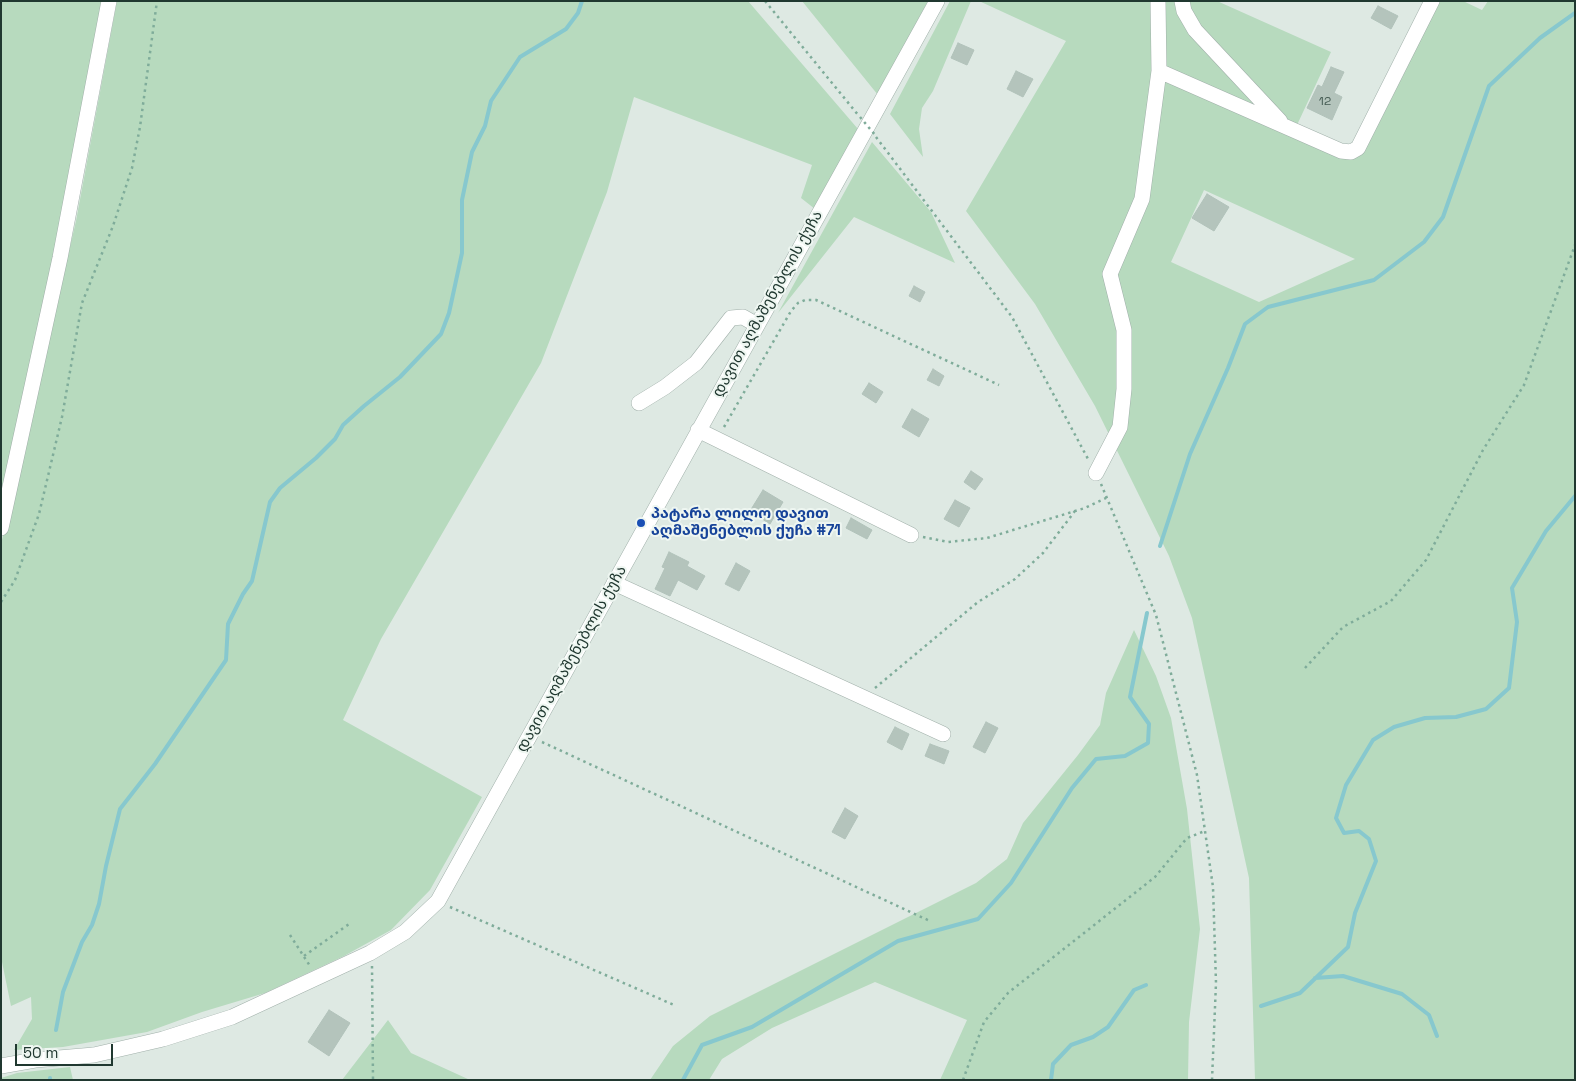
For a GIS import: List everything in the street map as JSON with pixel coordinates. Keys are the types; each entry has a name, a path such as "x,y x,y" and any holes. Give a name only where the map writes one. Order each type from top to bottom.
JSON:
{"street":[{"path":"1,528 60,258 109,1"},
{"name":"დავით აღმაშენებლის ქუჩა","path":"1,1066 36,1060 94,1055 163,1039 232,1016 370,953 405,932 438,901 937,1"},
{"path":"1096,473 1120,427 1124,389 1124,330 1110,274 1142,199 1159,71 1158,1"},
{"path":"1182,1 1184,11 1195,30 1284,126"},
{"path":"1159,71 1341,151 1351,152 1358,148 1432,1"},
{"path":"639,403 665,387 696,362 731,318 743,316 757,325"},
{"path":"698,430 911,535"},
{"path":"614,583 942,734"}],"path":[{"path":"1,602 15,580 39,514 62,417 82,303 113,226 132,168 140,127 157,1"},
{"path":"766,1 876,136 1012,317 1108,497 1156,615 1197,775 1213,887 1216,984 1212,1080"},
{"path":"1305,668 1343,627 1391,601 1426,560 1483,450 1524,385 1575,245"},
{"path":"717,439 791,310 798,303 806,300 816,300 999,385"},
{"path":"911,535 948,542 987,538 1075,511 1108,497"},
{"path":"861,697 885,682 899,667 978,602 1015,578 1043,552 1075,511"},
{"path":"529,736 930,921"},
{"path":"963,1080 984,1022 1008,993 1156,877 1187,838 1205,831"},
{"path":"438,901 674,1006"},
{"path":"304,956 349,924"},
{"path":"290,935 318,978"},
{"path":"370,953 373,1080"}],"green space":[{"path":"1,1 104,1 57,254 5,486 1,484"},
{"path":"117,1 748,1 858,129 815,209 801,198 812,165 634,97 607,192 541,363 381,639 343,720 482,797 430,890 391,930 344,956 265,993 202,1012 147,1032 63,1047 14,1050 32,1019 31,997 11,1006 1,957 1,544 76,221"},
{"path":"802,1 928,1 878,95"},
{"path":"950,1 971,1 933,91 922,108 919,129 923,157 890,114"},
{"path":"979,1 1217,1 1331,52 1297,125 1345,156 1439,1 1463,1 1482,10 1488,1 1575,1 1575,1080 1255,1080 1249,878 1192,618 1169,556 1095,406 1035,304 966,211 1066,41","holes":["1204,190 1355,259 1259,302 1171,262"]},
{"path":"872,142 931,212 955,263 854,217 778,313"},
{"path":"1134,630 1156,676 1171,718 1187,809 1200,929 1189,1022 1188,1080 940,1080 967,1020 875,982 772,1028 722,1059 709,1080 650,1080 673,1046 710,1016 976,883 1007,859 1023,823 1100,725 1106,693"},
{"path":"388,1020 411,1053 470,1080 342,1080"},
{"path":"70,1067 73,1080 1,1080 1,1078 17,1073"}],"building":[{"path":"1378,6 1398,16 1391,29 1371,18"},
{"path":"958,43 974,50 967,65 951,58"},
{"path":"1331,67 1344,72 1334,93 1342,97 1332,120 1307,108 1318,85 1322,87"},
{"path":"1016,71 1033,79 1023,97 1007,89"},
{"path":"1207,194 1229,207 1214,231 1192,218"},
{"path":"914,286 925,292 920,302 909,296"},
{"path":"933,369 944,376 939,386 927,380"},
{"path":"869,383 883,392 876,403 862,394"},
{"path":"912,409 929,419 919,437 902,427"},
{"path":"971,471 983,479 975,490 964,482"},
{"path":"763,490 783,502 770,524 750,511"},
{"path":"955,500 970,508 959,527 944,519"},
{"path":"851,518 872,530 867,539 846,528"},
{"path":"669,552 689,562 687,566 705,576 697,590 678,580 670,596 655,589 665,568 662,567"},
{"path":"736,563 750,571 739,591 725,584"},
{"path":"986,722 998,728 985,753 973,747"},
{"path":"895,727 909,734 902,750 887,742"},
{"path":"930,744 949,751 944,764 925,756"},
{"path":"845,808 858,816 845,839 832,832"},
{"path":"329,1010 350,1023 329,1056 308,1042"}],"waterway":[{"path":"56,1030 63,992 99,904 120,809 155,764 226,660 228,624 243,594 252,581 270,502 280,488 316,458 335,439 343,425 400,377 441,334 449,313 462,253 462,200 472,152 485,126 491,101 520,57 566,29 578,13 582,1"},
{"path":"1160,546 1190,454 1245,324 1268,307 1374,280 1424,242 1443,217 1489,86 1540,38 1575,13"},
{"path":"1261,1006 1300,993 1348,947 1355,913 1376,861 1369,839 1359,831 1344,833 1336,818 1346,785 1373,740 1394,727 1425,718 1456,717 1486,709 1509,688 1517,622 1512,588 1546,531 1575,496"},
{"path":"683,1080 702,1045 752,1027 898,941 978,919 1011,883 1072,788 1096,759 1125,756 1148,743 1149,724 1130,697 1147,613"},
{"path":"1315,978 1343,976 1402,994 1429,1015 1437,1036"},
{"path":"1051,1080 1053,1064 1071,1045 1093,1037 1108,1027 1134,990 1146,985"}],"place":[{"name":"პატარა ლილო დავით აღმაშენებლის ქუჩა #71","path":"641,523"}]}
